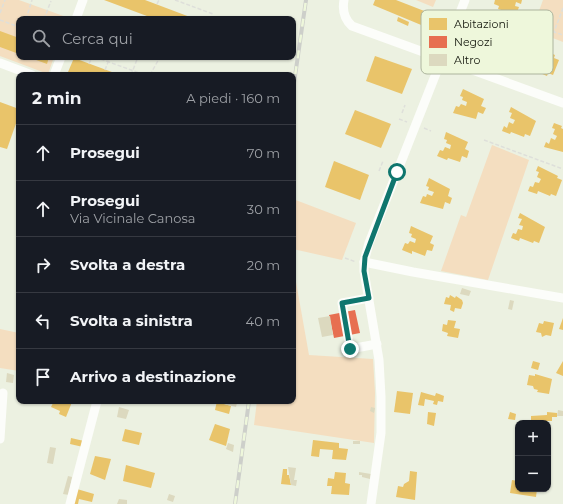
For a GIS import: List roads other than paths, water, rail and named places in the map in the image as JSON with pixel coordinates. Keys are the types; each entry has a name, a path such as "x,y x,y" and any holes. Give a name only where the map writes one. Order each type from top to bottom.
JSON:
{"street":[{"path":"77,16 83,0"},
{"path":"344,0 344,17 352,26 421,51"},
{"path":"461,10 465,0"},
{"path":"55,72 60,60"},
{"path":"0,63 24,72"},
{"path":"371,504 381,421 381,378 369,298 361,263 436,74"},
{"path":"485,74 563,103"},
{"path":"361,263 563,298"},
{"path":"369,298 342,303 350,349 377,344"},
{"path":"0,439 3,393"},
{"path":"70,504 96,404"}],"railway":[{"path":"296,72 306,0"},
{"path":"235,504 249,404"}]}
